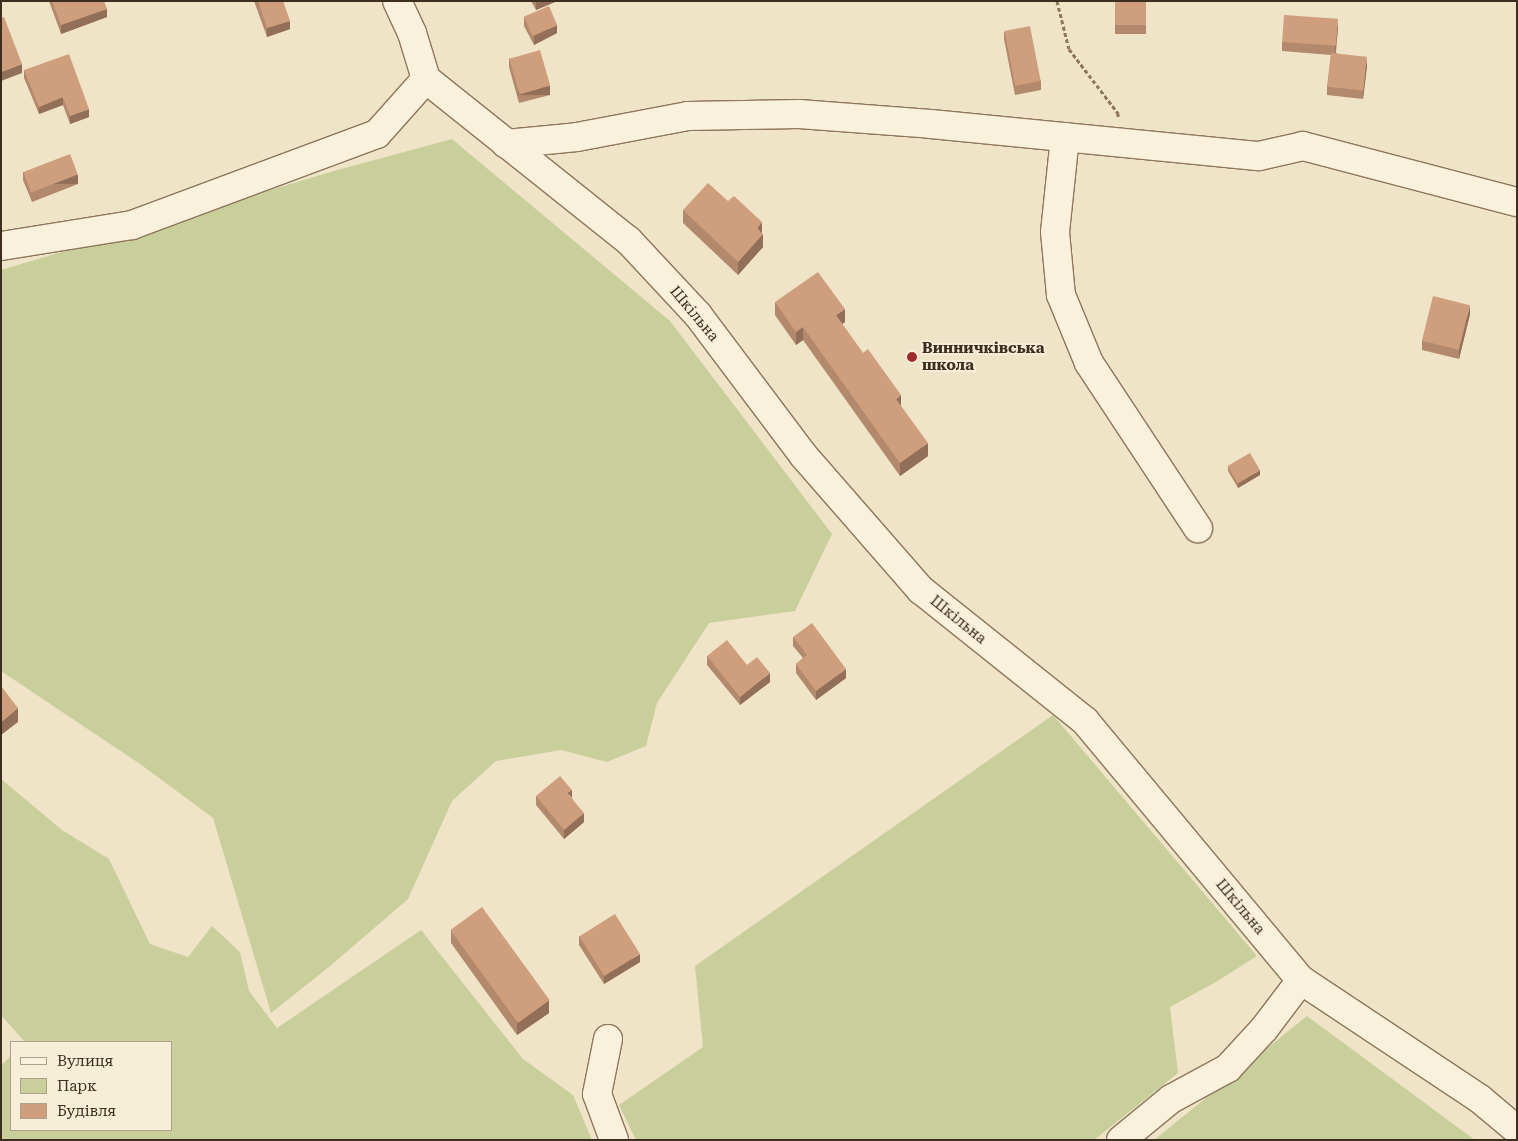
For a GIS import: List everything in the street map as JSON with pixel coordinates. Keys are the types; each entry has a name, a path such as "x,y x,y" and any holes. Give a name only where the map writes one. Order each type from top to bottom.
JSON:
{"street":[{"path":"1,246 132,225 377,134 426,78 412,33 397,1"},
{"name":"Шкільна","path":"426,78 629,241 698,315 804,456 921,590 1085,721 1301,980 1480,1098 1517,1130"},
{"path":"506,144 577,137 688,116 799,114 931,124 1259,156 1303,146 1517,202"},
{"path":"1065,137 1054,232 1061,295 1089,363 1198,528"},
{"path":"1122,1140 1171,1099 1228,1068 1264,1029 1301,980"},
{"path":"608,1039 597,1094 614,1140"}],"path":[{"path":"1057,1 1069,49 1118,114 1121,143"}],"green space":[{"path":"452,139 670,321 832,534 795,611 709,623 657,703 646,746 607,762 561,750 496,761 452,801 408,899 329,967 271,1013 213,818 140,764 1,671 1,270 334,171"},
{"path":"1053,715 1257,956 1216,982 1170,1007 1178,1073 1094,1140 636,1140 619,1105 703,1047 695,966"},
{"path":"1,779 62,830 109,859 150,944 188,957 212,926 240,952 249,991 277,1028 421,930 523,1059 573,1095 592,1140 1,1140 1,1065 10,1057 10,1131 172,1131 172,1041 24,1041 1,1015"},
{"path":"1307,1016 1475,1140 1154,1140"}],"building":[{"path":"52,1 104,1 107,9 61,25"},
{"path":"258,1 283,1 290,21 267,28"},
{"path":"1115,1 1146,1 1146,25 1115,25"},
{"path":"549,6 557,25 532,36 524,17"},
{"path":"1284,15 1338,19 1336,46 1282,42"},
{"path":"4,17 22,64 1,72 1,18"},
{"path":"1030,26 1041,81 1015,86 1004,31"},
{"path":"540,50 550,86 519,94 509,59"},
{"path":"1331,53 1367,57 1363,91 1327,87"},
{"path":"69,54 89,109 70,116 63,97 39,107 24,70"},
{"path":"70,154 78,175 31,192 23,172"},
{"path":"708,183 728,201 734,196 762,222 757,228 763,234 738,262 683,210"},
{"path":"818,272 845,309 836,315 863,353 868,349 901,395 896,399 928,443 900,463 803,327 796,332 775,302"},
{"path":"1433,296 1470,305 1459,350 1422,341"},
{"path":"1250,453 1260,470 1237,483 1227,466"},
{"path":"812,623 846,669 816,691 796,664 807,655 793,637"},
{"path":"727,640 747,665 757,657 770,673 740,697 707,656"},
{"path":"1,686 18,708 1,722"},
{"path":"560,776 572,790 567,793 584,813 564,830 536,796"},
{"path":"482,907 550,1000 518,1023 450,930"},
{"path":"615,914 640,954 604,976 579,936"}],"place":[{"name":"Винничківська школа","path":"912,357"}]}
